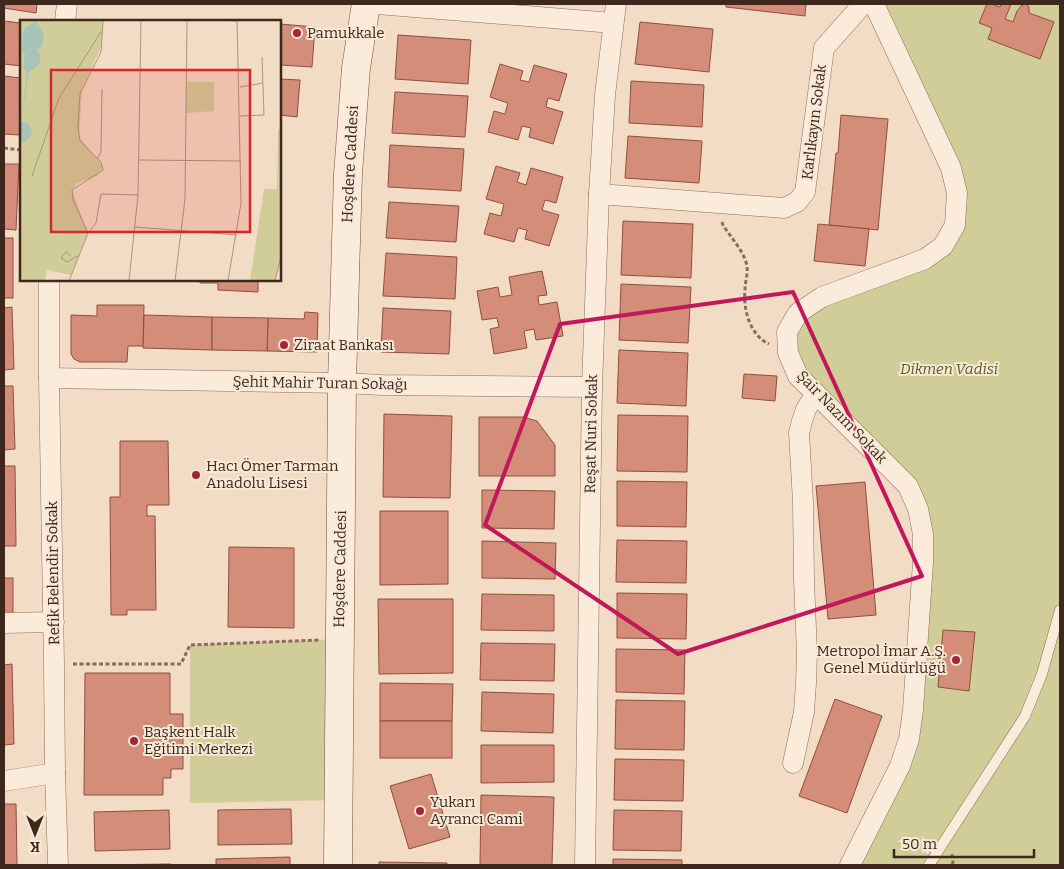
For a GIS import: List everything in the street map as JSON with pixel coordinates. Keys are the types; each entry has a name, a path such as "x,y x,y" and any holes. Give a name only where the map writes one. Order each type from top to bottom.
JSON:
{"main road":[{"name":"Hoşdere Caddesi","path":"338,865 342,383 346,242 356,68 366,4"}],"street":[{"path":"65,20 67,4"},
{"path":"377,4 615,13"},
{"name":"Karlıkayın Sokak","path":"598,194 784,208 797,202 805,192 824,48 863,4"},
{"name":"Şair Nazım Sokak","path":"850,865 900,766 909,739 924,562 923,534 918,509 908,486 798,376 788,353 787,332 798,313 822,297 925,259 943,246 955,225 957,193 951,168 874,4"},
{"name":"Reşat Nuri Sokak","path":"585,865 592,387 598,194 605,95 615,13"},
{"name":"Refik Belendir Sokak","path":"49,281 55,773 58,865"},
{"name":"Şehit Mahir Turan Sokağı","path":"49,378 592,387"},
{"path":"793,763 804,712 807,654 803,502 799,433 806,409 816,394"},
{"path":"4,623 54,622"},
{"path":"4,781 55,773"}],"lane":[{"path":"929,865 1025,716 1042,674 1060,610"}],"path":[{"path":"4,148 20,150"},
{"path":"721,203 720,215 723,226 743,255 746,266 744,302 746,315 762,341 788,353"},
{"path":"54,664 181,664 190,645 340,639"}],"highlighted area":[{"path":"793,292 922,576 678,654 485,525 560,324"}],"green space":[{"name":"Dikmen Vadisi","path":"874,4 1060,4 1060,865 850,865 900,767 918,509 788,353 798,313 943,246 957,193"},
{"path":"340,639 339,800 190,803 190,645"}],"building":[{"path":"4,4 37,4 36,13 4,8"},
{"path":"726,4 806,4 805,16 726,7"},
{"path":"987,4 1000,7 1001,4 1011,4 1005,19 1013,22 1017,11 1022,5 1026,4 1029,7 1029,13 1054,22 1040,59 988,39 992,28 979,23"},
{"path":"4,21 20,23 20,66 4,64"},
{"path":"640,22 713,29 709,72 635,64"},
{"path":"281,24 315,27 312,67 281,65"},
{"path":"398,35 471,40 468,84 395,79"},
{"path":"500,64 523,71 520,80 529,82 534,65 567,74 559,101 548,98 546,107 563,112 553,144 529,137 531,128 522,126 518,140 488,132 494,111 505,114 508,103 490,97"},
{"path":"4,76 20,78 20,135 4,134"},
{"path":"281,79 300,80 297,117 281,115"},
{"path":"631,81 704,85 702,127 629,123"},
{"path":"395,92 468,96 465,137 392,133"},
{"path":"841,115 888,119 878,230 829,225"},
{"path":"628,136 702,141 699,183 625,178"},
{"path":"390,145 464,149 461,191 388,187"},
{"path":"4,164 19,164 16,230 4,229"},
{"path":"496,166 520,173 517,182 526,185 531,168 563,177 556,203 545,200 542,210 559,215 549,246 525,239 527,230 518,228 514,242 484,234 490,213 501,216 504,204 486,199"},
{"path":"389,202 459,206 456,242 386,238"},
{"path":"623,221 693,224 691,278 621,275"},
{"path":"818,224 869,229 865,266 814,261"},
{"path":"4,238 13,238 13,298 4,298"},
{"path":"386,253 457,257 455,299 383,296"},
{"path":"542,271 547,295 538,296 539,305 557,302 563,336 536,340 534,329 524,331 527,348 494,354 490,329 499,327 497,318 482,320 477,291 498,287 500,297 512,295 509,277"},
{"path":"200,281 258,281 258,292 218,290 218,283 200,283"},
{"path":"621,284 691,287 688,343 619,340"},
{"path":"97,305 144,305 143,346 128,346 127,362 80,362 74,359 71,354 71,315 97,316"},
{"path":"12,307 14,369 4,370 4,308"},
{"path":"383,308 451,311 449,354 381,352"},
{"path":"305,312 318,313 317,352 267,351 268,318 304,319"},
{"path":"144,315 212,317 212,350 143,348"},
{"path":"212,317 268,318 267,351 212,350"},
{"path":"619,350 688,353 686,406 617,403"},
{"path":"744,374 777,376 775,401 742,398"},
{"path":"4,386 13,386 15,449 4,450"},
{"path":"384,414 452,416 450,498 383,497"},
{"path":"618,415 688,416 687,472 617,471"},
{"path":"479,417 523,417 537,421 555,445 555,476 479,476"},
{"path":"120,441 168,441 169,505 147,505 147,516 155,516 156,610 127,610 127,615 111,615 110,497 120,497"},
{"path":"4,466 15,466 16,546 4,546"},
{"path":"617,481 687,482 686,527 617,526"},
{"path":"865,482 876,615 828,619 816,486"},
{"path":"482,490 555,491 554,529 482,528"},
{"path":"380,511 448,511 448,584 380,585"},
{"path":"617,540 687,541 686,583 616,582"},
{"path":"482,541 556,543 555,579 482,578"},
{"path":"229,547 294,548 294,628 228,627"},
{"path":"4,578 13,578 13,614 4,614"},
{"path":"617,593 687,594 686,639 617,638"},
{"path":"482,594 554,595 554,631 481,630"},
{"path":"378,599 453,599 453,673 379,674"},
{"name":"Metropol İmar A.Ş. Genel Müdürlüğü","path":"943,630 975,632 969,691 938,687"},
{"path":"481,643 555,644 554,681 480,680"},
{"path":"616,649 685,650 684,694 616,692"},
{"path":"12,664 14,744 4,745 4,665"},
{"name":"Başkent Halk Eğitimi Merkezi","path":"85,673 170,673 170,714 183,714 183,769 171,769 171,778 163,778 163,795 84,795"},
{"path":"380,683 453,684 452,721 380,721"},
{"path":"482,692 554,694 553,733 481,731"},
{"path":"835,699 882,716 847,813 799,796"},
{"path":"616,700 685,701 684,750 615,749"},
{"path":"380,721 452,721 452,758 380,758"},
{"path":"481,745 554,745 554,782 481,783"},
{"path":"615,759 684,760 683,801 614,800"},
{"name":"Yukarı Ayrancı Cami","path":"431,774 450,837 409,849 390,786"},
{"path":"481,795 554,797 552,865 480,865"},
{"path":"4,804 16,804 17,865 4,865"},
{"path":"291,809 292,844 218,845 218,810"},
{"path":"169,810 170,849 95,851 94,812"},
{"path":"614,810 682,811 681,851 613,850"},
{"path":"290,857 290,865 216,865 216,859"},
{"path":"613,859 682,860 682,865 613,865"},
{"path":"379,862 447,863 447,865 379,865"},
{"path":"171,864 171,865 97,865"}],"place":[{"name":"Pamukkale","path":"297,33"},
{"name":"Ziraat Bankası","path":"284,345"},
{"name":"Hacı Ömer Tarman Anadolu Lisesi","path":"196,475"},
{"name":"Metropol İmar A.Ş. Genel Müdürlüğü","path":"956,660"},
{"name":"Başkent Halk Eğitimi Merkezi","path":"134,741"},
{"name":"Yukarı Ayrancı Cami","path":"420,811"}]}
